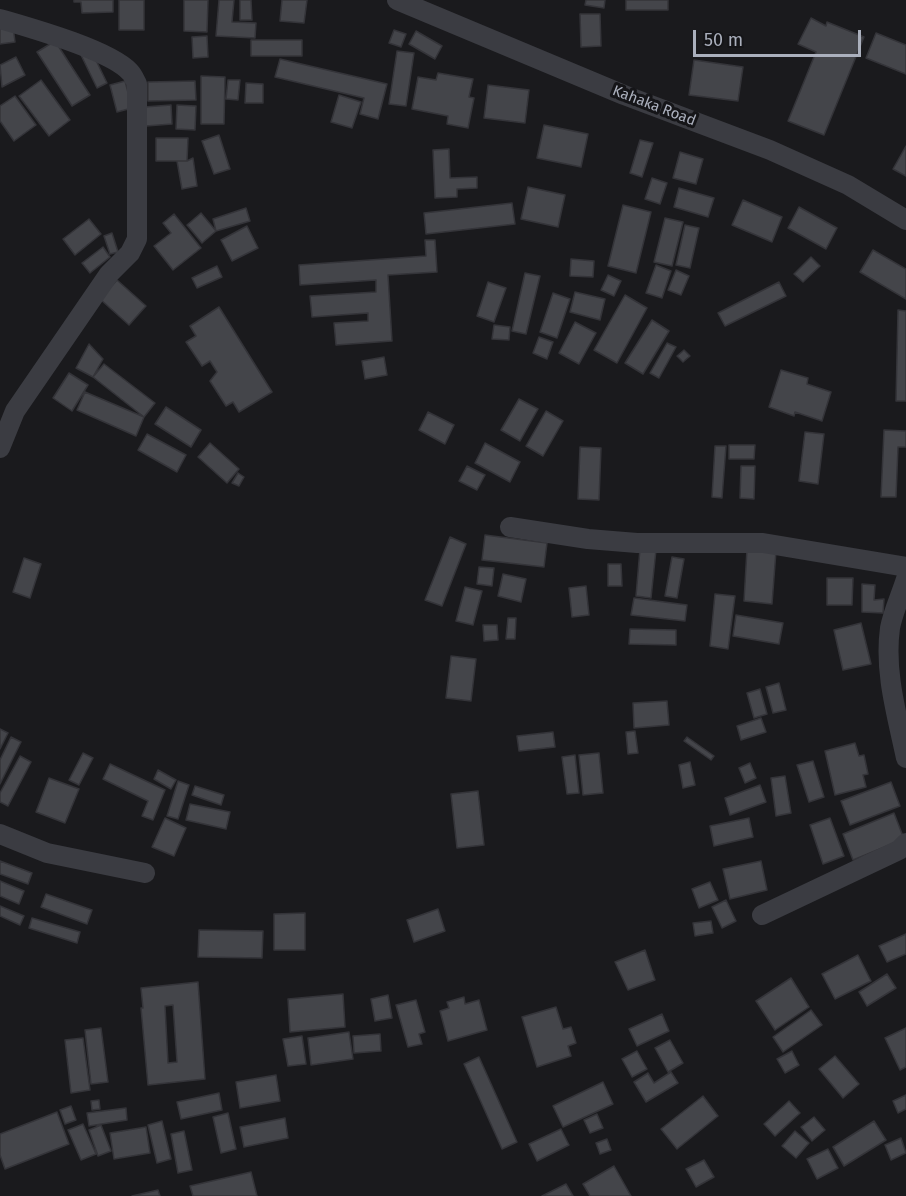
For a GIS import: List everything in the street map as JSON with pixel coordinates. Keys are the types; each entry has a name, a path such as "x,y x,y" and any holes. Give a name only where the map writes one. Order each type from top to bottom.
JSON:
{"street":[{"name":"Kahaka Road","path":"397,0 624,95 770,150 848,184 906,220"},
{"path":"0,19 96,51 117,62 131,73 137,84 137,238 130,253 109,274 15,411 0,448"},
{"path":"510,527 588,539 637,543 763,543 906,567"},
{"path":"906,579 891,625 888,646 889,673 906,758"},
{"path":"0,834 47,853 145,873"},
{"path":"762,915 899,850 906,843"}],"building":[{"path":"74,0 113,0 113,12 82,13 81,2 74,2"},
{"path":"119,0 144,0 144,30 119,30"},
{"path":"184,0 208,0 207,32 184,31"},
{"path":"219,0 234,0 232,22 256,23 255,38 216,36"},
{"path":"240,0 251,0 252,20 240,20"},
{"path":"282,0 307,0 304,23 280,21"},
{"path":"586,0 605,0 604,8 585,5"},
{"path":"626,0 668,0 668,10 626,10"},
{"path":"580,14 600,14 601,46 581,47"},
{"path":"811,18 826,26 827,22 864,37 824,135 788,121 816,52 798,44"},
{"path":"13,26 15,42 0,44 0,27"},
{"path":"394,30 406,34 401,47 389,43"},
{"path":"416,31 442,46 435,59 409,44"},
{"path":"876,33 906,45 906,74 866,58"},
{"path":"207,36 208,57 193,58 192,37"},
{"path":"251,40 302,40 302,56 251,56"},
{"path":"55,41 90,95 72,106 37,52"},
{"path":"91,50 107,83 97,88 81,55"},
{"path":"397,51 414,53 406,106 389,104"},
{"path":"16,57 25,75 2,87 0,65"},
{"path":"280,59 387,84 378,119 360,114 364,98 275,77"},
{"path":"694,60 743,67 738,101 689,95"},
{"path":"438,73 473,79 469,97 474,98 468,128 447,124 448,116 412,109 418,77 436,80"},
{"path":"201,76 225,77 224,124 201,124"},
{"path":"41,80 70,120 49,136 19,96"},
{"path":"228,80 240,80 238,100 226,99"},
{"path":"125,81 132,108 117,112 110,85"},
{"path":"195,81 196,100 148,101 148,82"},
{"path":"246,83 263,84 263,103 245,103"},
{"path":"488,85 529,90 525,123 484,118"},
{"path":"339,95 361,102 352,128 331,122"},
{"path":"15,96 36,125 14,141 0,121 0,106"},
{"path":"171,105 172,124 146,126 144,107"},
{"path":"177,105 196,106 195,130 176,129"},
{"path":"544,125 588,134 581,167 537,158"},
{"path":"219,135 230,169 214,174 202,141"},
{"path":"156,138 188,138 187,161 156,161"},
{"path":"640,140 653,143 642,177 630,173"},
{"path":"906,146 906,176 893,169"},
{"path":"449,149 450,178 477,177 477,188 457,189 457,197 435,198 433,150"},
{"path":"680,152 703,159 696,184 673,178"},
{"path":"193,158 197,186 182,189 177,161 187,161"},
{"path":"652,178 667,183 660,204 645,199"},
{"path":"528,187 565,195 558,227 521,219"},
{"path":"679,188 714,198 708,217 674,207"},
{"path":"743,200 782,217 772,242 732,225"},
{"path":"512,203 515,224 426,234 424,213"},
{"path":"623,205 651,212 636,273 608,266"},
{"path":"799,207 837,228 826,249 788,228"},
{"path":"246,208 250,221 216,231 213,219"},
{"path":"201,213 216,231 202,243 187,225"},
{"path":"174,214 201,248 173,270 154,246 171,233 163,223"},
{"path":"665,218 683,222 672,266 654,262"},
{"path":"89,219 101,234 75,255 63,239"},
{"path":"685,225 699,228 690,268 676,265"},
{"path":"247,226 258,248 232,261 221,240"},
{"path":"112,233 118,252 110,254 104,236"},
{"path":"425,240 435,240 437,272 388,275 392,341 336,345 334,323 368,321 368,313 312,317 310,296 376,292 376,280 300,285 299,265 426,256"},
{"path":"103,247 110,257 90,273 82,263"},
{"path":"873,250 906,269 906,299 860,272"},
{"path":"811,257 820,266 803,282 794,274"},
{"path":"571,259 594,261 593,277 570,276"},
{"path":"656,265 671,271 662,298 646,293"},
{"path":"217,266 222,277 197,288 192,278"},
{"path":"676,270 689,276 681,295 668,290"},
{"path":"525,273 540,276 526,334 512,331"},
{"path":"608,275 621,281 614,296 601,290"},
{"path":"117,280 146,306 129,325 100,299"},
{"path":"488,282 506,288 494,322 477,316"},
{"path":"779,282 786,296 725,326 718,313"},
{"path":"575,292 605,299 600,320 570,312"},
{"path":"553,293 570,299 557,338 540,332"},
{"path":"625,295 647,308 617,363 594,350"},
{"path":"219,307 272,392 239,412 233,402 226,406 210,381 217,372 210,361 202,366 186,342 196,336 190,326"},
{"path":"898,310 906,311 906,401 896,401"},
{"path":"652,320 669,331 643,374 625,363"},
{"path":"575,322 596,333 579,364 559,353"},
{"path":"494,325 510,327 509,340 492,339"},
{"path":"539,337 553,342 547,359 533,353"},
{"path":"667,343 676,347 659,378 650,373"},
{"path":"89,344 103,359 93,377 76,368"},
{"path":"684,350 690,356 683,362 677,356"},
{"path":"384,357 387,375 365,379 362,361"},
{"path":"104,364 155,403 144,417 93,377"},
{"path":"781,370 808,378 807,384 831,392 822,421 795,412 794,416 769,407"},
{"path":"69,373 88,385 72,411 53,398"},
{"path":"85,392 144,417 136,436 77,410"},
{"path":"519,399 538,409 520,441 501,430"},
{"path":"166,407 201,430 191,447 155,424"},
{"path":"546,411 563,421 543,456 526,446"},
{"path":"428,412 454,425 445,444 419,430"},
{"path":"884,430 906,431 906,447 898,447 896,497 881,497"},
{"path":"805,432 824,434 818,484 799,481"},
{"path":"147,434 186,455 177,472 138,450"},
{"path":"210,443 239,469 227,483 198,457"},
{"path":"485,443 520,462 510,482 475,463"},
{"path":"729,445 755,445 754,459 729,459"},
{"path":"715,446 726,446 722,498 712,497"},
{"path":"580,447 601,448 599,500 578,499"},
{"path":"467,466 485,475 477,490 459,481"},
{"path":"741,466 755,466 754,499 740,498"},
{"path":"238,473 244,477 239,486 232,483"},
{"path":"485,535 547,543 544,567 482,560"},
{"path":"450,537 466,544 442,606 425,600"},
{"path":"640,549 656,550 651,598 636,596"},
{"path":"747,549 776,551 772,604 744,601"},
{"path":"672,557 684,559 677,598 665,596"},
{"path":"24,558 41,564 30,598 13,592"},
{"path":"608,564 621,564 622,586 608,586"},
{"path":"479,567 494,568 492,586 477,584"},
{"path":"503,574 526,579 521,602 498,596"},
{"path":"827,578 853,578 852,605 827,605"},
{"path":"862,584 875,585 874,600 884,599 883,613 862,612"},
{"path":"586,586 589,615 572,617 569,588"},
{"path":"465,587 482,591 473,625 456,621"},
{"path":"715,594 735,596 728,649 710,646"},
{"path":"634,598 687,605 685,621 631,615"},
{"path":"736,615 783,623 779,644 733,636"},
{"path":"508,618 516,618 515,639 506,639"},
{"path":"861,623 871,664 843,670 834,630"},
{"path":"483,625 497,625 498,640 484,641"},
{"path":"630,629 676,630 676,645 629,644"},
{"path":"451,656 476,659 471,701 446,698"},
{"path":"779,683 786,710 773,713 766,687"},
{"path":"760,689 767,714 754,718 747,693"},
{"path":"667,701 669,725 634,728 633,703"},
{"path":"761,718 766,732 741,740 737,726"},
{"path":"0,729 8,733 0,749"},
{"path":"635,731 638,753 628,754 626,732"},
{"path":"553,732 555,747 519,751 517,736"},
{"path":"11,737 21,742 0,784 0,760"},
{"path":"687,737 714,756 711,760 684,741"},
{"path":"855,743 859,756 864,755 868,774 863,775 866,787 835,795 825,751"},
{"path":"83,753 93,758 79,785 69,780"},
{"path":"599,753 603,793 583,795 579,755"},
{"path":"575,755 579,793 567,794 562,757"},
{"path":"20,756 31,762 8,806 0,802 0,793"},
{"path":"813,761 824,797 809,802 797,765"},
{"path":"690,762 695,785 683,788 679,765"},
{"path":"750,763 756,778 745,783 739,768"},
{"path":"110,764 165,790 153,820 142,816 148,801 103,779"},
{"path":"158,770 176,780 171,789 154,779"},
{"path":"785,776 791,813 776,816 771,778"},
{"path":"49,778 79,789 65,823 36,812"},
{"path":"178,781 189,785 178,819 167,816"},
{"path":"891,782 900,806 850,825 841,801"},
{"path":"760,785 766,802 730,815 725,798"},
{"path":"195,786 224,795 221,805 192,795"},
{"path":"478,791 484,845 457,848 451,794"},
{"path":"190,804 230,812 226,829 186,820"},
{"path":"894,813 904,839 853,860 843,834"},
{"path":"165,818 186,828 174,856 152,847"},
{"path":"749,818 753,837 714,846 710,826"},
{"path":"830,818 844,856 823,864 810,825"},
{"path":"0,861 32,873 28,884 0,874"},
{"path":"761,861 767,890 730,899 723,869"},
{"path":"0,881 24,891 19,904 0,896"},
{"path":"710,882 718,900 699,908 692,889"},
{"path":"46,894 92,910 87,924 41,907"},
{"path":"726,900 736,921 722,928 712,907"},
{"path":"0,906 24,916 20,925 0,916"},
{"path":"438,909 445,931 414,942 407,920"},
{"path":"305,913 305,950 274,950 274,914"},
{"path":"32,918 80,932 77,943 29,928"},
{"path":"711,921 713,933 695,936 693,923"},
{"path":"199,930 263,931 262,958 198,957"},
{"path":"906,934 906,954 887,962 879,946"},
{"path":"645,950 655,980 628,990 615,962"},
{"path":"858,955 871,981 835,999 822,974"},
{"path":"887,974 896,988 867,1006 859,992"},
{"path":"791,978 809,1007 775,1030 756,1001"},
{"path":"198,982 205,1079 148,1085 141,988","holes":["173,1005 177,1062 168,1063 165,1006"]},
{"path":"343,994 345,1027 290,1032 288,999"},
{"path":"388,995 392,1018 375,1021 371,999"},
{"path":"464,997 465,1004 479,1000 487,1030 448,1041 440,1011 449,1008 447,1002"},
{"path":"416,1000 425,1032 419,1034 422,1044 408,1047 396,1005"},
{"path":"556,1007 563,1029 571,1027 576,1043 568,1046 571,1056 537,1067 522,1017"},
{"path":"811,1010 822,1025 783,1052 773,1037"},
{"path":"662,1014 669,1031 637,1046 629,1029"},
{"path":"101,1028 108,1082 91,1084 85,1030"},
{"path":"906,1028 906,1067 900,1070 885,1038"},
{"path":"349,1032 353,1059 311,1065 308,1038"},
{"path":"380,1034 381,1051 354,1053 353,1036"},
{"path":"302,1036 306,1064 288,1066 283,1039"},
{"path":"83,1038 90,1090 71,1093 65,1040"},
{"path":"670,1040 683,1063 668,1072 655,1048"},
{"path":"637,1051 647,1069 632,1077 622,1059"},
{"path":"792,1051 799,1065 785,1073 777,1059"},
{"path":"835,1056 859,1084 843,1098 819,1069"},
{"path":"479,1057 517,1142 502,1149 464,1064"},
{"path":"671,1072 678,1083 646,1102 634,1082 648,1073 654,1083"},
{"path":"276,1075 280,1101 240,1108 236,1082"},
{"path":"603,1082 613,1104 563,1127 553,1106"},
{"path":"219,1093 222,1110 181,1119 177,1102"},
{"path":"906,1095 906,1109 898,1113 893,1101"},
{"path":"703,1096 718,1116 677,1149 661,1129"},
{"path":"99,1100 100,1109 92,1110 91,1101"},
{"path":"789,1101 800,1113 775,1136 764,1124"},
{"path":"71,1106 76,1120 65,1124 60,1110"},
{"path":"126,1108 127,1120 89,1126 87,1113"},
{"path":"57,1112 69,1144 5,1169 0,1155 0,1134"},
{"path":"228,1113 236,1149 221,1153 213,1117"},
{"path":"597,1114 603,1128 590,1133 584,1120"},
{"path":"814,1117 825,1130 812,1141 801,1127"},
{"path":"285,1118 288,1138 244,1147 240,1127"},
{"path":"162,1121 171,1159 157,1163 148,1125"},
{"path":"874,1121 886,1140 844,1166 833,1147"},
{"path":"83,1124 96,1154 81,1160 68,1130"},
{"path":"101,1125 111,1151 98,1156 89,1130"},
{"path":"146,1127 150,1153 114,1159 110,1133"},
{"path":"561,1129 569,1145 537,1161 529,1144"},
{"path":"184,1131 192,1170 178,1173 171,1134"},
{"path":"795,1131 809,1143 796,1158 782,1146"},
{"path":"901,1138 906,1153 891,1160 885,1145"},
{"path":"607,1139 611,1150 600,1154 596,1143"},
{"path":"828,1149 838,1168 817,1179 807,1159"},
{"path":"704,1160 714,1177 696,1187 686,1169"},
{"path":"614,1166 631,1196 590,1196 583,1184"},
{"path":"251,1172 257,1196 193,1196 190,1186"},
{"path":"566,1184 573,1196 542,1196"},
{"path":"158,1190 160,1196 132,1196"}]}
